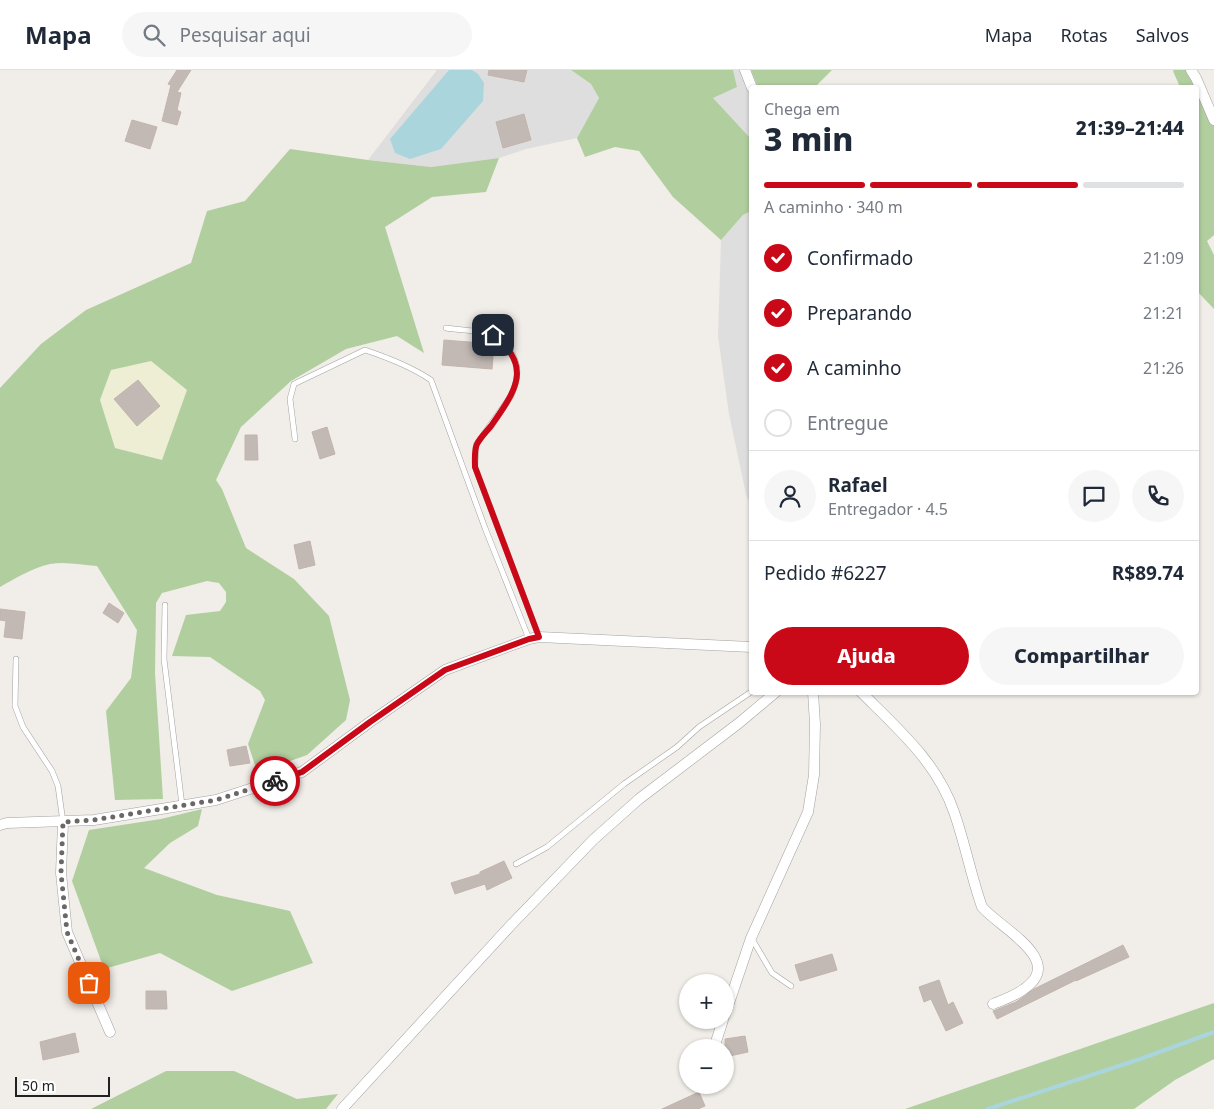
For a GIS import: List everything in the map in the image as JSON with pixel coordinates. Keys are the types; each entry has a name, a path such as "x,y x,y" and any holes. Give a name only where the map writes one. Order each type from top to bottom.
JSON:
{"street":[{"path":"745,70 751,85"},
{"path":"1190,70 1196,78 1214,120"},
{"path":"0,825 94,820 216,800 302,772 445,670 534,638 749,647"},
{"path":"342,1109 592,840 639,798 739,723 772,695"},
{"path":"734,989 752,938 808,812 814,775 815,724 813,695"},
{"path":"864,695 918,749 939,778 954,810 982,906 990,916 1031,950 1037,960 1039,967 1033,982 1023,990 993,1004"},
{"path":"63,822 61,873 67,932 110,1032"}],"lane":[{"path":"446,328 493,335 505,344 514,357 518,371 514,391 476,446 475,467 534,638"},
{"path":"295,439 290,399 294,384 365,350 398,361 431,380 485,528 534,638"},
{"path":"166,605 164,659 182,805"},
{"path":"16,659 15,706 23,727 52,771 58,786 63,822"},
{"path":"516,864 547,847 624,784 677,747 699,727 749,693"},
{"path":"752,938 772,973 791,986"}],"shaded area":[{"path":"437,70 571,70 591,84 599,98 577,138 526,149 499,158 431,167 368,160"},
{"path":"733,70 751,70 757,85 749,85 749,137 712,98 737,87"},
{"path":"749,212 749,502 729,414 718,336 721,240 743,215"}],"green space":[{"path":"571,70 733,70 737,87 713,98 749,137 749,212 743,215 721,240 673,197 639,151 615,147 585,157 577,138 599,98 591,84"},
{"path":"751,70 832,70 817,85 757,85"},
{"path":"1191,70 1199,85 1179,85 1173,71"},
{"path":"1199,86 1214,115 1214,235 1207,241 1214,255 1214,309 1199,293"},
{"path":"290,149 431,167 499,158 486,192 432,197 385,227 424,353 397,336 346,349 291,381 241,427 216,480 222,489 246,548 294,579 329,616 350,700 346,720 307,755 262,771 255,765 248,744 265,700 260,691 210,657 172,656 186,615 220,611 226,602 226,592 219,583 207,581 162,593 156,603 155,673 163,799 115,800 106,711 131,678 137,630 97,566 68,563 50,564 30,571 0,587 0,388 41,344 86,310 191,263 207,211 245,201","holes":["151,361 187,390 162,460 115,448 100,400 111,370"]},
{"path":"151,361 187,390 163,460 115,448 100,400 111,369"},
{"path":"202,809 198,826 170,843 144,868 217,895 290,911 313,963 232,991 160,953 104,969 72,881 89,830 161,819"},
{"path":"1214,1003 1214,1059 1175,1080 1134,1109 905,1109"},
{"path":"166,1071 234,1071 297,1099 338,1094 326,1109 91,1109"}],"water":[{"path":"449,70 472,70 478,74 484,83 483,101 441,149 410,159 395,153 390,139"}],"building":[{"path":"177,70 191,70 177,92 181,93 177,110 181,112 177,125 162,121 171,85 168,84"},
{"path":"489,70 527,70 524,82 488,75"},
{"path":"524,114 531,140 503,148 496,122"},
{"path":"132,120 157,127 150,149 125,141"},
{"path":"444,340 494,344 492,369 442,365"},
{"path":"138,380 160,406 137,426 114,399"},
{"path":"327,427 335,454 320,459 312,432"},
{"path":"245,435 257,435 258,460 245,460"},
{"path":"310,541 315,565 299,569 294,545"},
{"path":"109,603 124,613 118,623 103,613"},
{"path":"0,609 25,612 22,639 4,637 6,621 0,620"},
{"path":"246,746 250,763 230,766 227,750"},
{"path":"504,861 512,878 487,890 485,884 455,894 451,883 480,874 480,872"},
{"path":"1123,945 1129,957 1076,980 997,1019 993,1011 1016,1002 1034,989"},
{"path":"832,954 837,970 800,981 795,965"},
{"path":"939,980 948,1005 953,1002 963,1023 946,1031 931,999 924,1002 919,987"},
{"path":"146,991 166,991 167,1009 146,1009"},
{"path":"75,1033 79,1052 43,1060 40,1042"},
{"path":"745,1036 748,1052 734,1055 734,1039 725,1039"},
{"path":"695,1094 700,1094 705,1106 698,1109 662,1109"}],"waterway":[{"path":"988,1109 1143,1058 1214,1032"}],"way so far":[{"path":"89,983 67,932 61,873 63,822 94,820 216,800 275,781"}],"route":[{"path":"275,781 302,772 445,670 539,637 475,467 476,446 514,391 518,371 514,357 505,344 493,335"}]}
